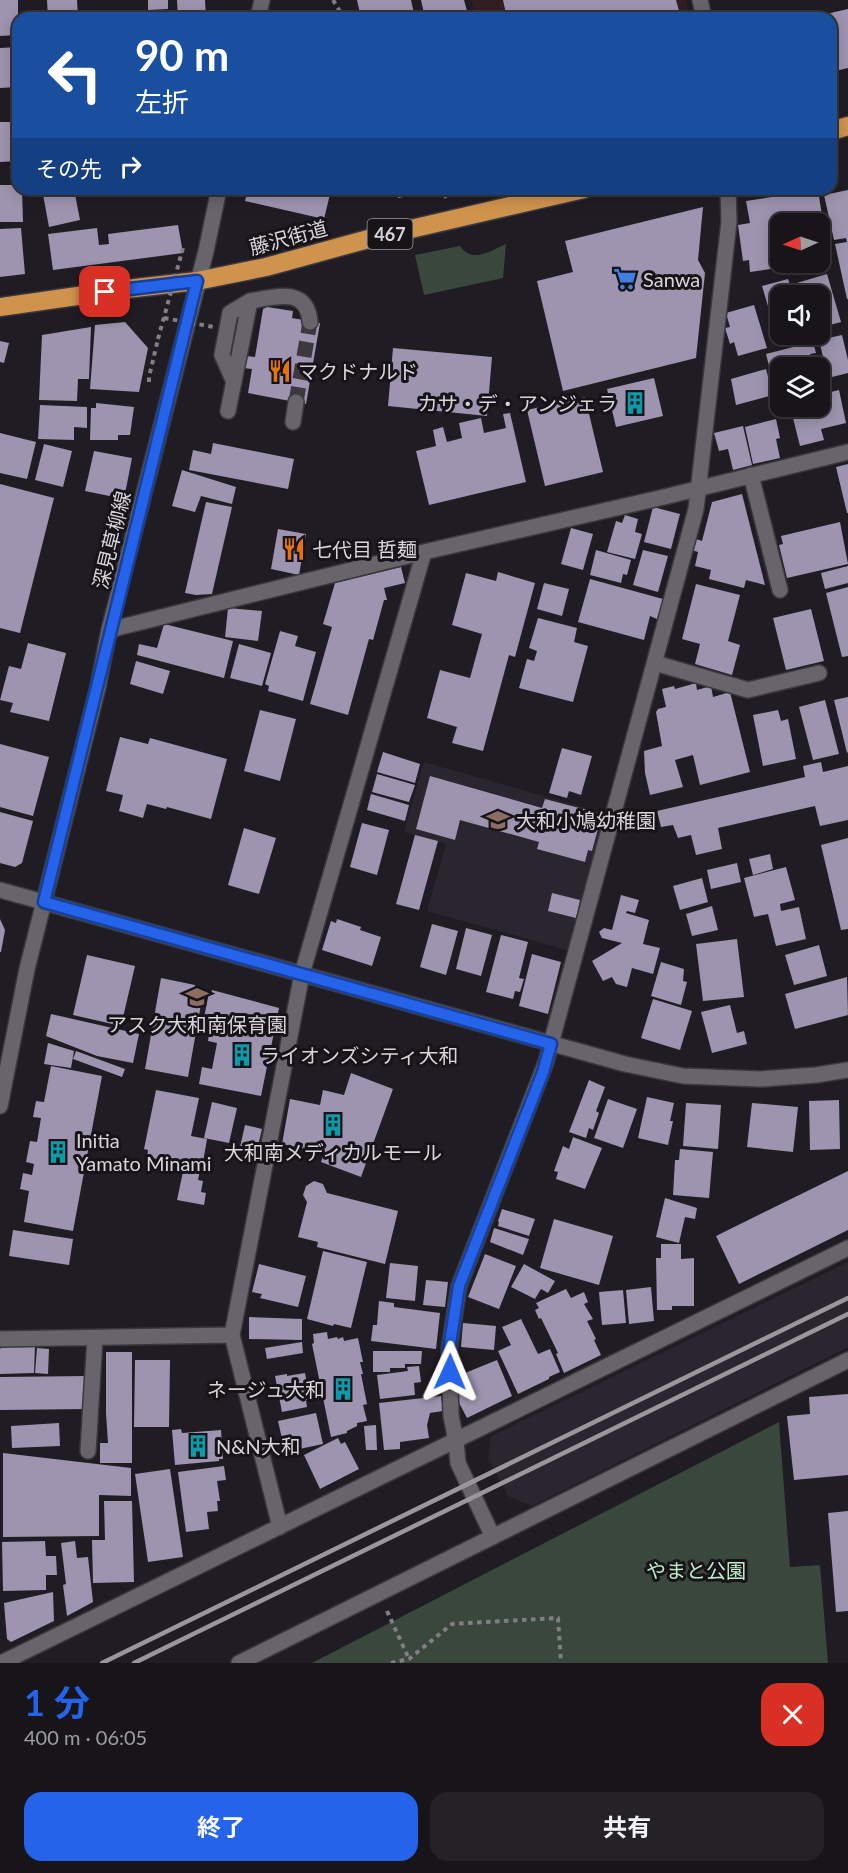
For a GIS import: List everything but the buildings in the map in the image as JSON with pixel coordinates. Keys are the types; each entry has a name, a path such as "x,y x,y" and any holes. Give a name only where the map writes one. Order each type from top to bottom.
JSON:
{"highway":[{"name":"藤沢街道","path":"0,307 197,281 266,267 372,238 558,195"}],"street":[{"name":"深見草柳線","path":"0,1106 27,969 218,195"},
{"path":"493,1537 458,1463 451,1416 449,1350 459,1286 543,1072 696,509 729,222 728,195"},
{"path":"228,411 250,301 290,295 309,309 310,322"},
{"path":"293,422 296,402"},
{"path":"110,630 424,552 848,452"},
{"path":"751,475 780,590"},
{"path":"280,1527 232,1335 302,974 424,552"},
{"path":"655,663 748,690 819,673"},
{"path":"0,890 626,1064 683,1076 760,1079 816,1076 848,1070"},
{"path":"1,1663 848,1248"},
{"path":"0,1339 232,1335"},
{"path":"88,1451 95,1338"},
{"path":"239,1663 848,1360"}],"path":[{"path":"149,377 183,248"},
{"path":"164,318 214,327"},
{"path":"386,1609 409,1659"},
{"path":"391,1663 409,1659 452,1624 558,1618 561,1663"}],"shaded area":[{"path":"471,0 686,0 689,12 474,12"},
{"path":"424,762 606,814 567,950 427,911 446,844 404,832"},
{"path":"848,1262 848,1347 532,1506 508,1496 488,1458 491,1436"}],"green space":[{"path":"506,244 503,278 424,295 415,255 460,246 470,254 476,255"},
{"name":"やまと公園","path":"779,1422 790,1567 820,1565 828,1663 312,1663"}],"tunnel":[{"path":"296,402 310,322"}],"railway":[{"path":"102,1663 848,1298"},
{"path":"134,1663 848,1314"}],"place":[{"name":"Sanwa","path":"625,279"},
{"name":"マクドナルド","path":"280,371"},
{"name":"カサ・デ・アンジェラ","path":"635,403"},
{"name":"七代目 哲麺","path":"294,549"},
{"name":"大和小鳩幼稚園","path":"498,820"},
{"name":"アスク大和南保育園","path":"197,997"},
{"name":"ライオンズシティ大和","path":"242,1055"},
{"name":"大和南メディカルモール","path":"333,1125"},
{"name":"Initia Yamato Minami","path":"58,1152"},
{"name":"ネージュ大和","path":"343,1389"},
{"name":"N&N大和","path":"198,1446"}],"route":[{"path":"105,292 197,281 44,902 551,1044 543,1072 459,1286 449,1350 450,1372"}]}
